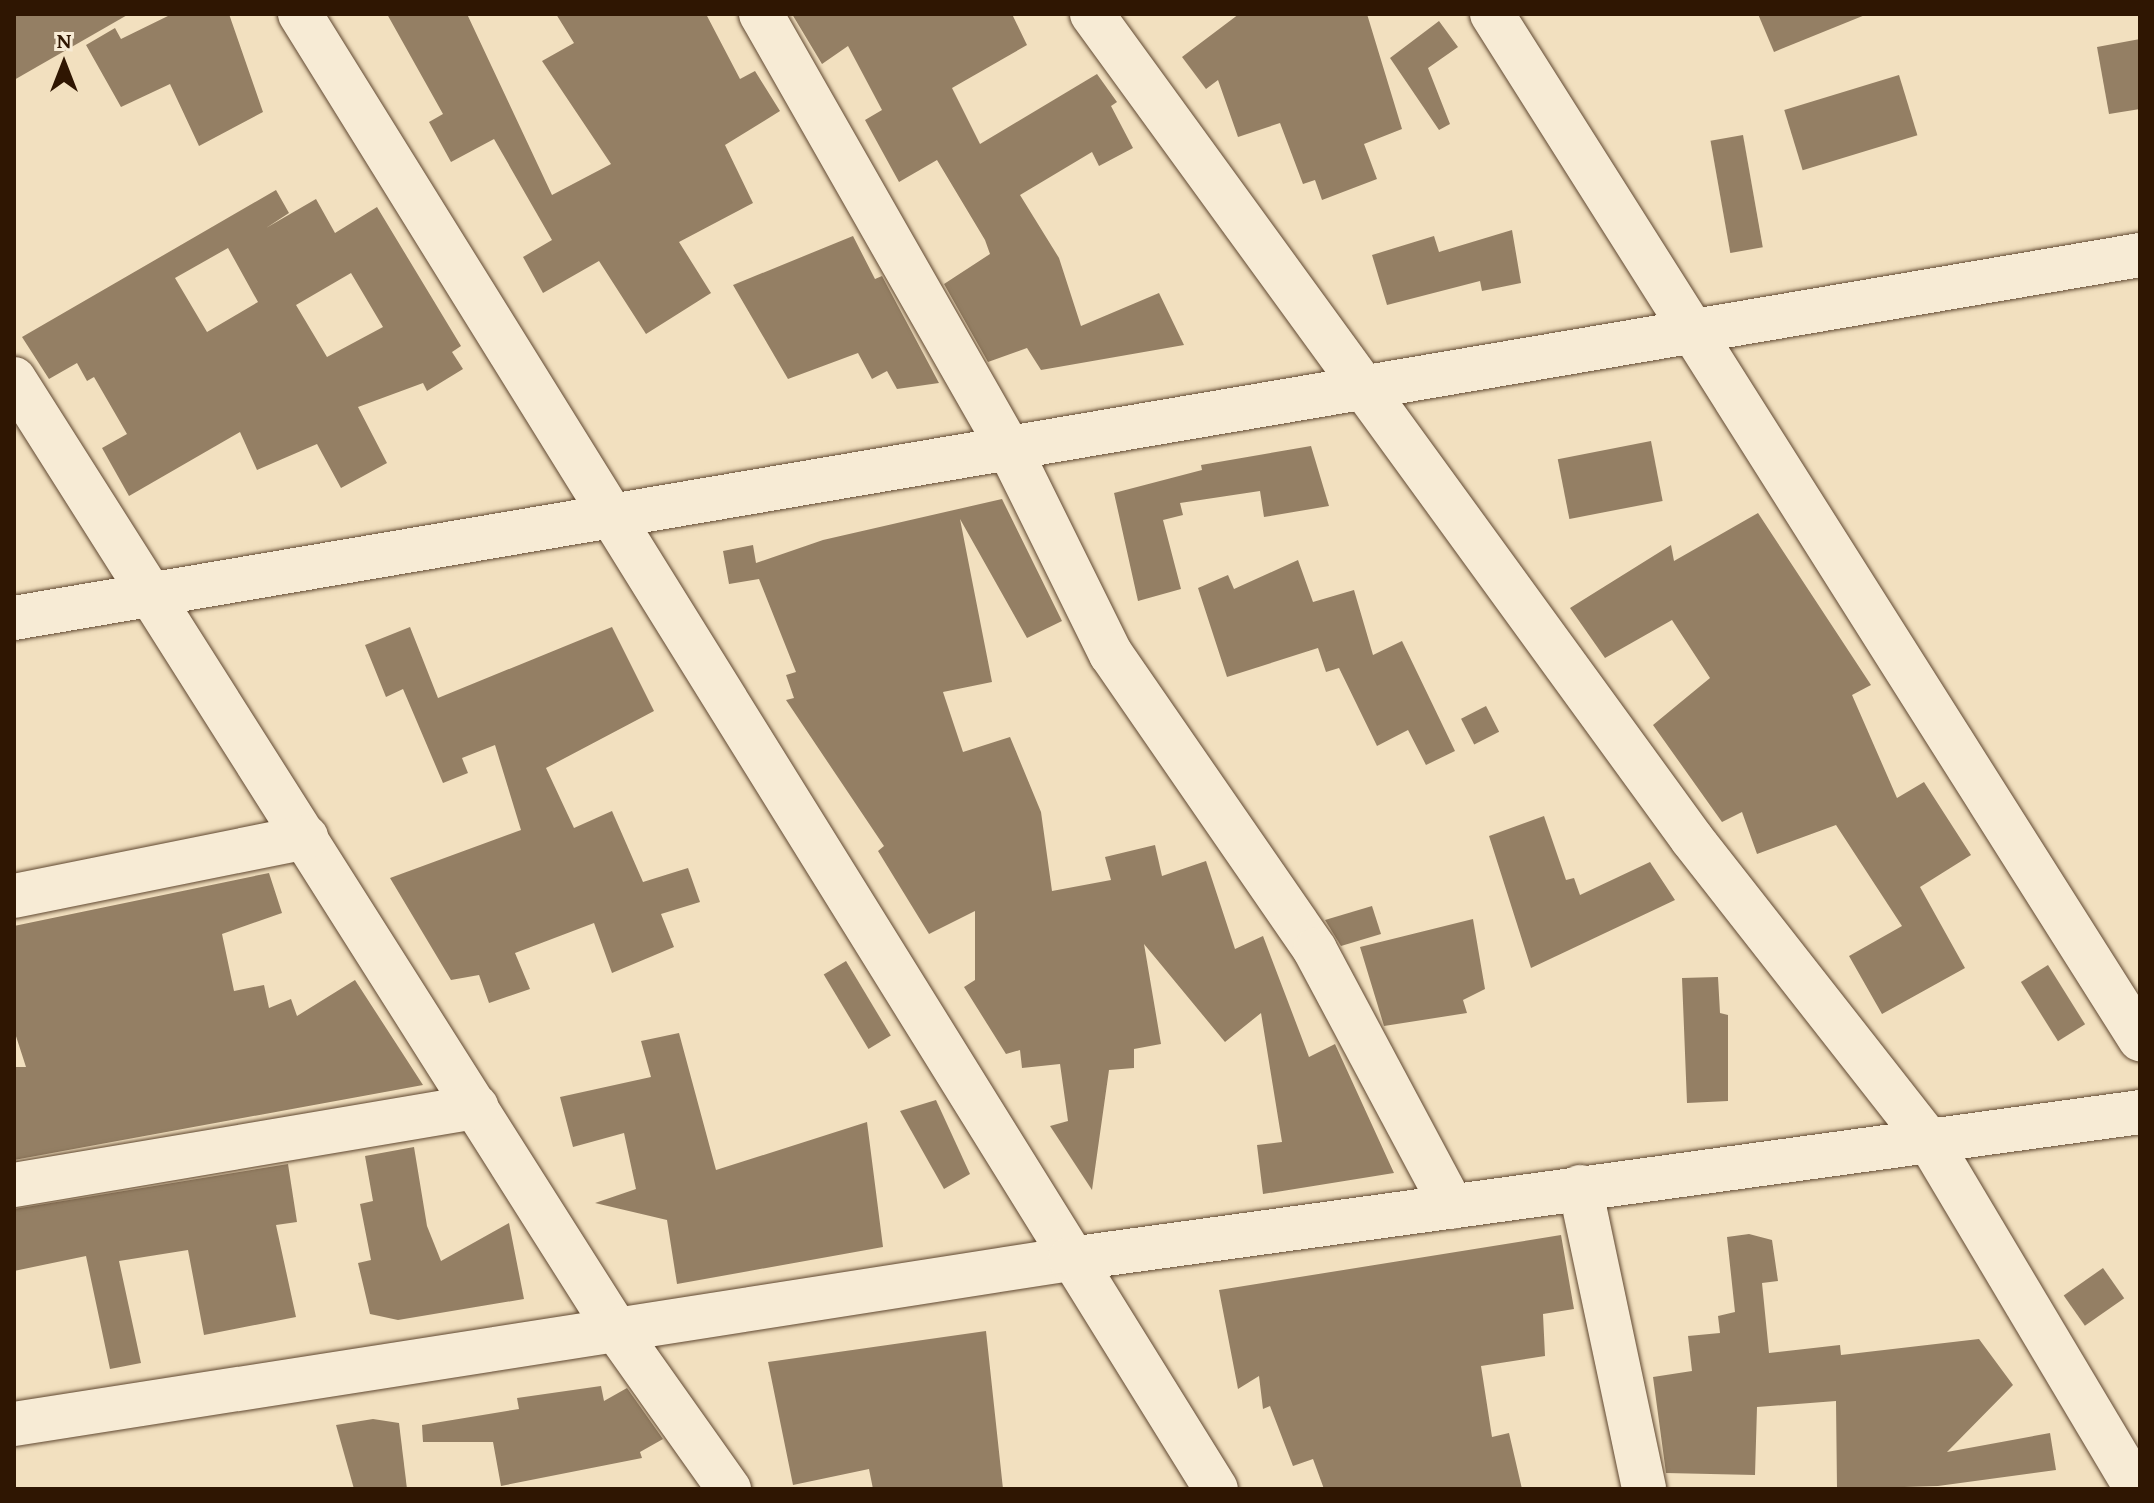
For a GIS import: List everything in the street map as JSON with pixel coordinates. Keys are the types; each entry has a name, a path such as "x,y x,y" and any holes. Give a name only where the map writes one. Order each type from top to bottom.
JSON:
{"street":[{"path":"300,14 609,517 1216,1489"},
{"path":"761,14 1009,448 1111,654 1315,950 1452,1207"},
{"path":"1092,14 1692,839 1931,1144 2137,1489"},
{"path":"1492,14 1688,333 2140,1039"},
{"path":"14,618 2140,255"},
{"path":"14,379 154,594 617,1331 729,1489"},
{"path":"14,896 306,837"},
{"path":"14,1185 476,1107"},
{"path":"14,1424 1070,1259 1580,1187 1931,1144 2140,1112"},
{"path":"1580,1187 1644,1489"}],"building":[{"path":"14,14 129,14 14,80"},
{"path":"172,14 229,14 263,112 199,146 170,84 121,107 86,45 115,28 121,39"},
{"path":"387,14 467,14 552,195 611,164 542,61 574,43 556,14 706,14 740,79 755,71 780,111 725,145 753,203 679,242 711,293 646,334 599,261 543,293 523,257 552,240 494,139 451,162 429,122 443,114"},
{"path":"792,14 1012,14 1027,45 952,88 980,144 1097,74 1117,102 1111,106 1133,148 1099,166 1092,152 1020,195 1059,258 1081,326 1159,293 1184,345 1041,370 1027,348 988,362 944,284 990,254 985,240 937,160 899,182 865,120 882,110 848,46 822,64"},
{"path":"1239,14 1367,14 1402,129 1364,144 1377,179 1322,200 1315,180 1303,184 1280,123 1238,137 1218,80 1206,89 1182,57"},
{"path":"1758,14 1865,14 1865,15 1774,52"},
{"path":"1439,21 1458,47 1428,68 1450,124 1439,130 1390,58"},
{"path":"2140,39 2140,109 2109,114 2097,47"},
{"path":"1899,75 1917,135 1803,170 1784,110"},
{"path":"1743,135 1763,247 1730,253 1711,141"},
{"path":"276,190 289,213 266,228 316,199 335,233 377,207 461,346 452,352 463,369 427,391 423,383 358,407 387,463 341,488 317,444 257,470 240,432 129,496 102,448 127,434 94,377 87,381 77,363 49,379 22,337","holes":["228,248 258,302 207,332 175,278","351,273 383,327 327,357 296,305"]},
{"path":"1512,230 1521,283 1482,291 1480,281 1387,305 1372,255 1434,236 1439,252"},
{"path":"853,236 875,279 882,276 939,383 897,389 887,371 872,379 858,353 788,379 733,285"},
{"path":"1651,441 1663,501 1569,519 1558,459"},
{"path":"1311,446 1329,506 1264,517 1260,491 1180,503 1183,515 1163,520 1181,589 1138,601 1114,493 1202,470 1201,465"},
{"path":"1002,499 1062,621 1027,638 960,519 992,682 943,692 963,752 1010,737 1041,812 1052,891 1111,880 1105,857 1155,845 1162,876 1206,861 1235,949 1263,936 1309,1057 1335,1044 1394,1173 1263,1194 1257,1145 1282,1142 1261,1013 1225,1042 1144,944 1161,1044 1134,1049 1134,1068 1109,1070 1092,1190 1050,1126 1068,1121 1060,1064 1022,1068 1020,1050 1006,1054 964,987 975,980 975,911 929,934 878,851 884,846 786,700 794,698 786,675 796,672 759,579 729,584 723,551 753,545 756,563 823,540"},
{"path":"1758,513 1871,685 1852,695 1897,798 1924,782 1971,855 1920,887 1965,968 1882,1014 1849,956 1902,926 1836,825 1757,854 1742,812 1722,822 1653,725 1710,678 1672,620 1605,658 1570,608 1671,545 1674,561"},
{"path":"1298,560 1313,602 1354,590 1373,655 1402,641 1455,751 1426,765 1408,730 1377,746 1339,668 1326,672 1318,648 1227,677 1198,588 1228,575 1234,589"},
{"path":"410,627 438,698 612,627 654,711 546,768 574,828 612,811 643,882 688,868 700,902 661,914 674,947 612,973 594,923 515,953 530,989 489,1003 479,975 451,980 390,878 521,830 495,745 462,758 468,773 443,783 403,689 386,697 365,645"},
{"path":"1486,706 1499,732 1474,745 1461,719"},
{"path":"1544,816 1566,880 1574,878 1580,895 1650,862 1675,900 1531,968 1489,836"},
{"path":"269,873 282,913 222,934 234,991 264,985 269,1008 291,999 297,1016 355,980 423,1085 14,1160 14,1067 26,1067 14,1030 14,926"},
{"path":"1372,906 1381,934 1341,946 1325,920"},
{"path":"1473,919 1485,989 1463,1000 1467,1013 1384,1026 1360,947"},
{"path":"846,961 891,1036 869,1049 824,974"},
{"path":"2048,965 2085,1024 2058,1041 2021,982"},
{"path":"1718,977 1720,1013 1728,1015 1728,1101 1687,1103 1682,978"},
{"path":"679,1033 716,1170 867,1122 883,1247 677,1284 667,1220 595,1203 636,1189 624,1133 573,1147 560,1097 651,1077 641,1041"},
{"path":"936,1100 970,1174 944,1189 900,1111"},
{"path":"414,1147 427,1226 441,1261 509,1223 524,1299 398,1320 370,1314 358,1263 371,1260 360,1204 373,1201 365,1156"},
{"path":"288,1164 297,1222 276,1225 296,1317 204,1335 188,1250 119,1261 141,1363 110,1369 86,1256 14,1271 14,1209"},
{"path":"1749,1234 1772,1240 1778,1281 1762,1283 1769,1353 1840,1345 1841,1355 1979,1339 2013,1385 1947,1452 2050,1433 2056,1470 1938,1486 1837,1489 1836,1401 1757,1407 1755,1475 1666,1473 1653,1377 1692,1371 1688,1336 1720,1333 1718,1316 1735,1312 1727,1237"},
{"path":"1561,1235 1574,1309 1543,1314 1545,1356 1481,1366 1492,1437 1509,1433 1522,1489 1324,1489 1313,1459 1293,1466 1270,1406 1263,1409 1259,1376 1238,1389 1219,1290"},
{"path":"2103,1268 2124,1298 2085,1326 2064,1296"},
{"path":"986,1331 1003,1489 873,1489 869,1469 793,1485 768,1362"},
{"path":"601,1386 604,1401 627,1388 663,1439 640,1452 642,1458 501,1486 493,1442 423,1442 422,1425 519,1409 517,1398"},
{"path":"373,1419 399,1423 407,1489 354,1489 336,1425"}]}
